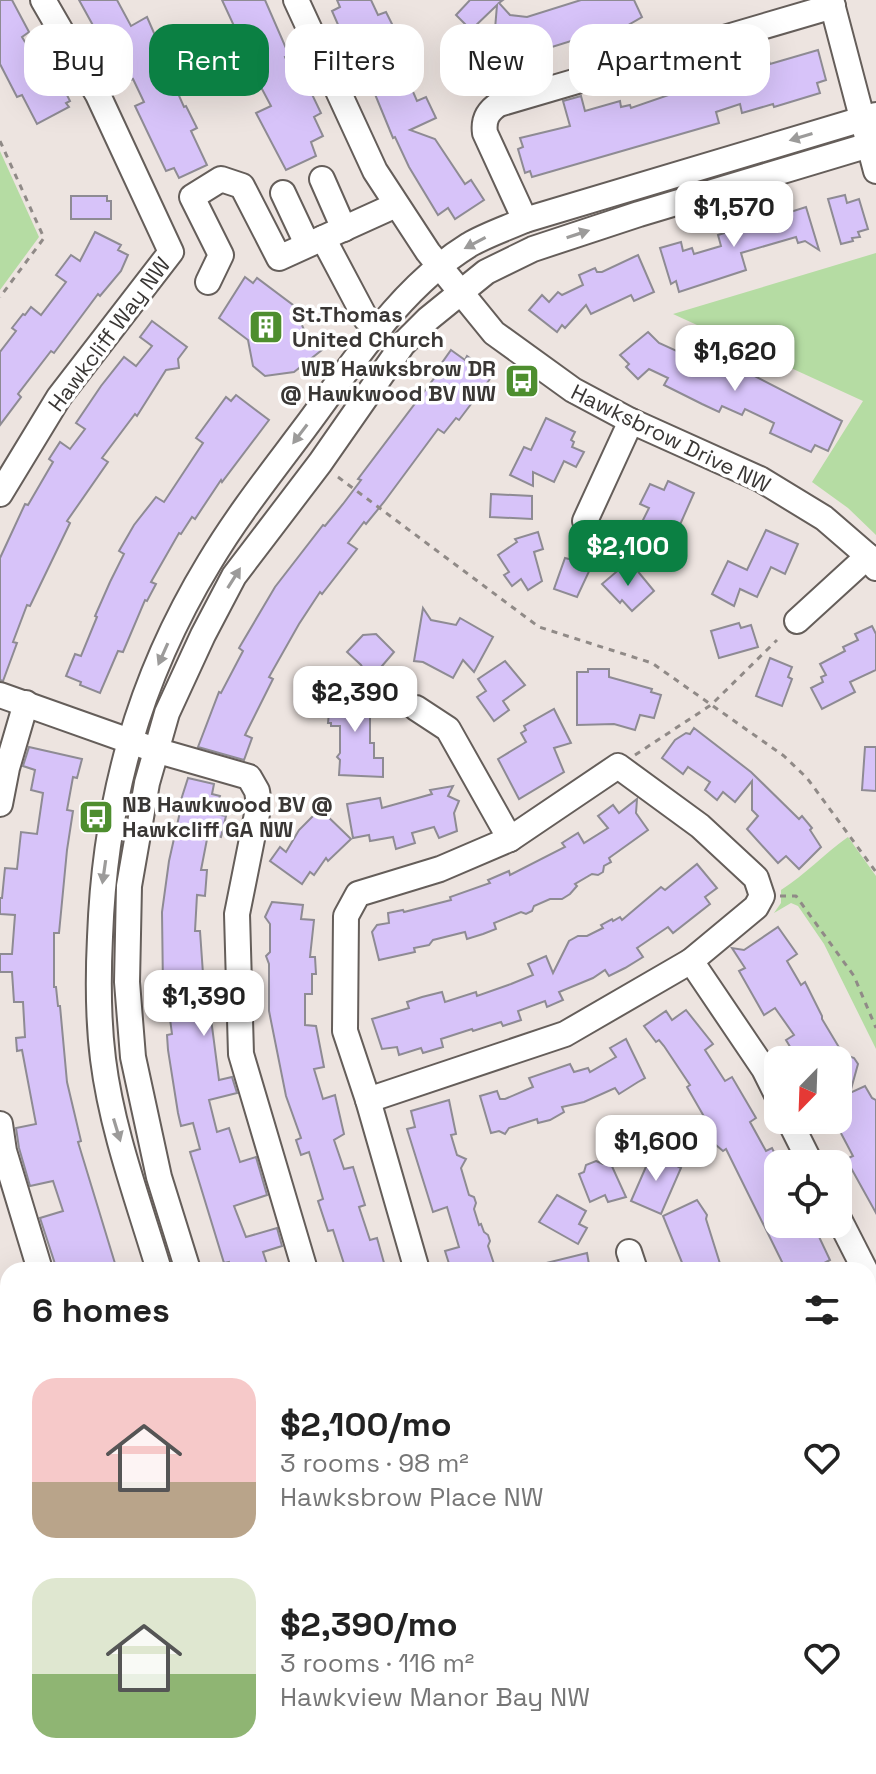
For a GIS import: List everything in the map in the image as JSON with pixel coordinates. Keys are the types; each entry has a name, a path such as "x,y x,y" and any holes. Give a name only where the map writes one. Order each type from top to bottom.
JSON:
{"street":[{"name":"Hawkcliff Way NW","path":"0,494 59,397 171,252 98,95 43,0"},
{"name":"Hawksbrow Drive NW","path":"296,0 375,171 439,267 494,333 573,390 631,421 760,479 824,518 872,562"},
{"path":"525,220 485,133 485,121 490,110 499,104 832,3 869,117 876,171"},
{"path":"157,1262 110,1100 103,1057 98,985 102,882 128,741 142,700 177,622 209,562 259,489 380,328 408,295 471,244 525,220 869,117"},
{"path":"186,1262 159,1177 133,1057 127,982 129,886 155,750 167,713 234,576 320,463 403,344 428,319 486,272 533,249 639,214 872,145"},
{"path":"208,282 221,255 192,197 221,179 242,186 279,258 396,205"},
{"path":"322,179 325,237"},
{"path":"283,193 325,237 366,319 380,328"},
{"path":"585,521 631,421"},
{"path":"797,621 872,562"},
{"path":"0,695 155,750 249,777 257,791 259,804 237,914 241,1054 303,1262"},
{"path":"0,804 26,703"},
{"path":"416,708 448,729 510,839"},
{"path":"368,1100 565,1034 691,961 756,907 762,896 756,878 700,826 618,766 510,839 440,869 358,894 346,916 345,1031 415,1262"},
{"path":"691,961 764,1069"},
{"path":"0,1124 4,1151 38,1262"},
{"path":"133,1183 159,1177"},
{"path":"849,1238 861,1262"}],"path":[{"path":"0,141 44,238 0,297"},
{"path":"338,477 539,627 652,663 784,756 807,778 876,872"},
{"path":"618,766 711,705 777,640"},
{"path":"780,896 796,896 854,976 876,1028"}],"green space":[{"path":"0,151 39,237 0,290"},
{"path":"876,253 876,535 848,508 812,482 863,401 673,314"},
{"path":"848,837 876,876 876,1049 824,944 798,906 791,903 774,913 781,903 781,890"}],"building":[{"path":"0,0 12,0 25,24 22,37 24,96 68,96 70,101 66,103 69,107 37,124 22,95 17,97 0,64"},
{"path":"79,0 117,0 130,24 92,24"},
{"path":"222,0 265,0 285,46 285,96 313,96 321,113 314,117 323,136 311,142 316,156 286,170 256,113 271,106 266,96 269,96 269,24 233,24"},
{"path":"337,0 371,0 378,15 386,12 392,24 338,24 332,11 340,7"},
{"path":"470,0 503,0 499,3 510,15 527,17 581,0 634,0 642,17 630,24 569,24 569,42 553,47 553,24 495,24 497,5 477,24 465,24 456,15"},
{"path":"147,17 150,24 149,96 179,96 197,128 191,131 207,165 179,178 174,168 166,171 135,106 144,102 133,79 133,25"},
{"path":"818,50 826,80 817,83 820,93 742,113 740,104 716,112 719,123 532,177 530,171 525,173 518,149 523,147 520,138 570,126 563,101 581,96 585,111 620,101 621,107 630,105 631,108 666,96 770,96 770,64"},
{"path":"376,96 415,96 417,101 426,97 436,118 410,130 435,139 465,184 471,180 484,200 455,219 448,208 438,215 393,138"},
{"path":"845,195 847,203 859,199 868,229 858,232 860,237 852,238 853,241 841,244 828,199"},
{"path":"71,196 107,196 107,201 111,201 111,219 71,219"},
{"path":"806,207 819,250 805,241 798,243 796,237 741,253 746,270 679,292 676,281 671,284 660,248 681,242 683,251 692,248 694,254 721,246 718,235"},
{"path":"95,232 121,245 118,250 128,255 121,271 100,296 98,294 54,353 51,351 18,394 21,397 0,425 0,352 16,331 12,328 23,314 31,307 41,315 66,282 56,275 71,255 80,261"},
{"path":"638,255 654,292 634,301 631,295 591,314 586,305 565,328 562,325 557,332 529,310 542,295 549,302 558,292 562,295 583,285 579,275 595,268 597,272 602,272"},
{"name":"St.Thomas United Church","path":"245,277 253,283 257,278 293,305 305,332 332,342 294,372 265,376 253,366 248,340 219,318"},
{"path":"152,321 187,347 178,359 179,368 166,370 137,416 135,414 102,458 108,462 67,521 70,523 30,606 27,605 13,642 17,643 3,681 0,680 0,558 25,504 28,505 53,462 49,459 60,442 70,449 85,429 76,423 124,357 136,366 152,346 140,337"},
{"path":"648,332 659,343 705,364 707,360 742,376 745,371 842,421 828,451 815,445 811,452 770,433 774,423 745,409 742,415 722,406 719,412 664,385 668,378 649,369 638,379 620,355"},
{"path":"451,350 465,360 467,356 493,375 459,420 456,418 444,433 438,429 384,502 348,543 357,549 322,594 320,592 269,677 273,679 245,735 252,738 244,760 198,747 219,692 243,651 239,648 275,587 361,480 358,479 441,369 439,367"},
{"path":"236,395 269,420 221,480 195,519 192,517 179,533 151,582 156,584 145,600 123,652 118,651 100,693 80,685 81,682 66,676 75,654 81,656 95,616 124,554 119,551 156,497 164,502 203,443 196,438 226,397 231,401"},
{"path":"546,418 575,432 572,447 584,452 576,467 564,461 554,482 533,472 533,486 510,475 524,447 531,450"},
{"path":"668,481 694,493 671,545 682,550 670,568 662,565 660,570 640,560 646,546 633,540 649,508 640,504 650,484 664,490"},
{"path":"491,494 532,496 532,519 490,517"},
{"path":"766,530 798,544 785,574 771,567 757,597 740,589 734,606 712,594 728,561 747,570"},
{"path":"538,532 543,549 534,552 542,581 528,590 521,579 512,586 504,575 509,572 498,555 517,542 515,539"},
{"path":"565,558 592,565 577,597 554,589"},
{"path":"622,567 632,577 636,569 654,591 632,611 602,584"},
{"path":"423,608 431,620 456,625 460,618 493,637 474,672 463,660 453,678 423,662 414,661"},
{"path":"739,623 741,628 751,625 758,647 719,658 711,631"},
{"path":"872,626 876,634 876,670 850,682 855,692 822,709 811,688 823,682 821,677 826,675 820,664 845,651 843,647 858,640 855,634"},
{"path":"376,634 394,652 382,666 388,672 375,685 347,652 363,635"},
{"path":"770,658 792,667 788,677 792,679 782,706 756,696"},
{"path":"505,661 525,685 503,701 509,710 494,721 477,697 486,691 478,679"},
{"path":"588,669 609,669 609,677 652,689 651,692 661,695 654,718 640,715 635,730 614,724 577,725 577,672 588,672"},
{"path":"370,691 370,743 374,743 374,758 383,758 383,777 339,775 340,726 328,723 331,692"},
{"path":"554,709 571,743 554,748 564,772 519,799 498,759 526,742 521,733 526,730 524,726"},
{"path":"694,728 751,772 812,828 810,830 821,847 799,869 786,856 778,863 747,829 758,816 752,810 752,781 735,802 723,792 717,800 705,790 710,782 688,767 683,774 662,758 675,740 686,733 690,734"},
{"path":"29,747 82,759 77,778 73,777 67,810 73,811 59,933 54,933 54,987 60,1006 67,1082 81,1141 78,1142 115,1262 54,1262 40,1218 63,1211 53,1181 30,1186 19,1148 16,1128 36,1124 22,1050 17,1051 16,1038 25,1037 23,1002 14,1002 12,972 0,972 0,954 12,954 15,915 0,914 0,898 5,868 17,869 21,832 37,834 43,793 31,790 35,770 23,766"},
{"path":"865,747 876,747 876,791 862,790"},
{"path":"188,778 214,784 212,794 220,796 215,814 226,816 221,837 208,834 201,870 207,870 205,896 197,895 195,931 200,931 204,988 207,988 219,1080 232,1077 237,1093 209,1100 217,1132 229,1128 240,1162 256,1157 267,1195 234,1206 246,1237 277,1228 282,1246 263,1252 266,1262 224,1262 190,1152 200,1149 193,1123 181,1126 178,1113 168,1050 167,1035 172,1034 168,1004 164,1005 162,912 180,803"},
{"path":"453,786 448,796 459,801 454,813 457,831 439,838 434,827 412,833 415,843 396,849 393,837 370,841 369,835 353,838 347,804 380,798 382,808 432,794 430,790"},
{"path":"637,799 636,813 648,830 609,858 611,862 604,866 603,872 592,874 575,884 577,886 562,899 550,899 534,906 526,914 521,912 494,923 496,929 483,934 467,939 465,932 433,940 429,945 414,948 415,952 379,960 372,932 377,925 389,923 388,913 451,900 450,897 490,883 488,880 509,871 510,875 565,847 562,843 578,833 584,843 608,828 598,816 613,805 619,813"},
{"path":"320,809 351,839 328,861 326,858 314,875 310,872 302,884 270,861 280,847 286,852 299,830"},
{"path":"697,864 717,888 705,897 710,904 673,933 668,927 637,948 643,957 625,968 609,976 605,970 559,992 563,1000 547,1007 545,1001 518,1011 521,1020 503,1026 501,1022 441,1039 443,1047 423,1053 421,1048 399,1055 397,1047 382,1049 372,1019 409,1008 407,1002 422,997 442,992 445,1002 476,992 477,996 511,984 533,975 528,964 546,956 553,973 569,941 603,928 601,925 612,919 620,917 622,920 661,887 665,890"},
{"path":"272,902 303,905 301,919 314,920 310,957 315,957 316,974 312,974 312,994 305,994 305,1025 316,1026 324,1067 314,1069 323,1099 335,1095 344,1134 334,1140 344,1169 353,1167 365,1205 359,1207 370,1240 377,1238 384,1262 343,1262 333,1230 328,1231 318,1201 323,1199 309,1152 301,1155 296,1140 301,1138 286,1096 269,1011 269,964 266,956 270,952 270,924 265,917"},
{"path":"778,927 797,954 787,961 801,985 805,982 838,1046 790,1046 786,1040 794,1035 775,1008 764,1015 739,971 745,968 732,948 744,950"},
{"path":"686,1010 713,1044 705,1050 725,1081 732,1077 756,1118 750,1122 765,1150 764,1226 726,1149 723,1151 710,1140 713,1132 687,1087 690,1085 664,1046 659,1040 656,1042 644,1026 666,1011 672,1020"},
{"path":"626,1039 645,1078 619,1094 615,1088 584,1102 562,1107 564,1112 550,1120 538,1123 537,1119 509,1128 505,1134 499,1131 491,1133 480,1096 497,1091 500,1099 505,1099 533,1087 529,1078 570,1064 574,1072 588,1068 590,1072 616,1057 610,1048"},
{"path":"852,1057 858,1064 852,1086"},
{"path":"865,1086 876,1100 876,1213 852,1170 853,1156 841,1134 852,1134 852,1092"},
{"path":"449,1100 456,1134 451,1135 457,1155 466,1159 461,1168 469,1195 474,1197 476,1203 474,1209 479,1225 488,1235 493,1262 448,1262 445,1251 459,1247 447,1207 433,1212 407,1129 415,1127 411,1111"},
{"path":"652,1153 673,1159 675,1165 681,1168 661,1214 631,1201"},
{"path":"596,1161 603,1164 610,1162 626,1197 608,1202 605,1195 590,1202 579,1174 584,1172 586,1165"},
{"path":"557,1195 586,1211 579,1224 587,1228 578,1244 539,1222"},
{"path":"697,1200 707,1215 719,1262 682,1262 663,1216"},
{"path":"770,1238 820,1238 830,1260 826,1262 782,1262"},
{"path":"587,1253 589,1262 550,1262"}],"place":[{"name":"St.Thomas United Church","path":"266,327"},
{"name":"WB Hawksbrow DR @ Hawkwood BV NW","path":"522,381"},
{"name":"NB Hawkwood BV @ Hawkcliff GA NW","path":"96,817"}]}
